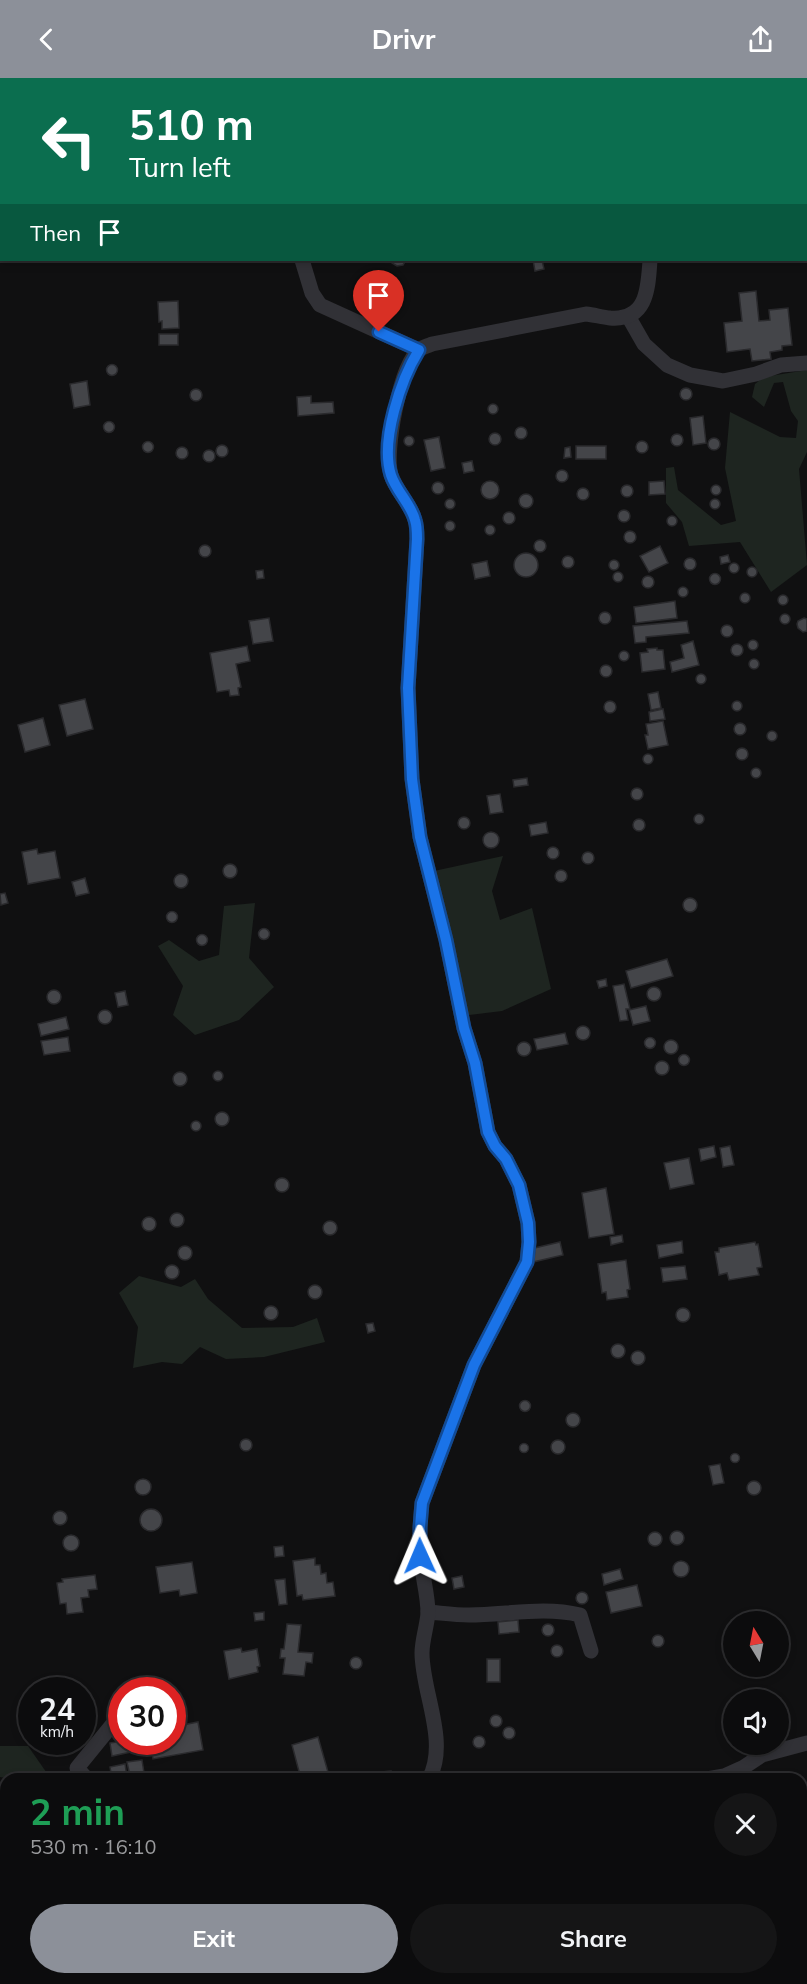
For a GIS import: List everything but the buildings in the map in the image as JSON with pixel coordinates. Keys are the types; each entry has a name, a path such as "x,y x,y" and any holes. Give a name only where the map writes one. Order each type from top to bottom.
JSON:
{"street":[{"path":"302,261 312,293 320,305 419,350"},
{"path":"431,1773 435,1764 436,1748 422,1654 428,1612 420,1556 422,1503 474,1365 527,1262 529,1242 528,1223 519,1185 506,1159 495,1146 488,1132 475,1063 464,1028 446,940 420,837 412,779 408,688 417,539 415,519 391,476 388,457 389,442 399,394 409,366 419,350 432,344 586,314 611,318 628,316 637,311 645,301 650,261"},
{"path":"628,316 644,344 667,365 690,375 723,381 756,374 781,365 807,363"},
{"path":"428,1612 468,1615 535,1611 568,1612 580,1615 591,1651"},
{"path":"82,1773 77,1768 108,1730"},
{"path":"731,1773 762,1755 807,1743"}],"shaded area":[{"path":"807,370 807,452 799,469 807,565 771,592 740,542 689,546 682,522 666,503 666,468 674,467 678,490 721,525 736,521 725,468 730,412 780,437 796,438 798,421 791,411 783,382 774,383 764,407 752,397 755,384 764,377"},
{"path":"503,856 492,891 500,920 532,908 551,989 502,1011 461,1016 425,873"},
{"path":"255,903 249,958 274,987 239,1020 195,1035 173,1015 183,986 158,946 169,940 199,961 219,955 224,906"},
{"path":"139,1276 181,1287 195,1279 208,1299 242,1328 293,1327 317,1318 325,1342 264,1357 226,1359 200,1347 182,1364 162,1362 133,1368 138,1327 119,1293"},
{"path":"0,1746 18,1746 18,1755 34,1755 47,1773 0,1773"}],"route":[{"path":"379,332 419,350 409,366 399,394 388,457 391,476 415,519 417,539 408,688 412,779 420,837 446,940 464,1028 475,1063 488,1132 495,1146 506,1159 519,1185 528,1223 529,1242 527,1262 474,1365 422,1503 420,1556"}]}
